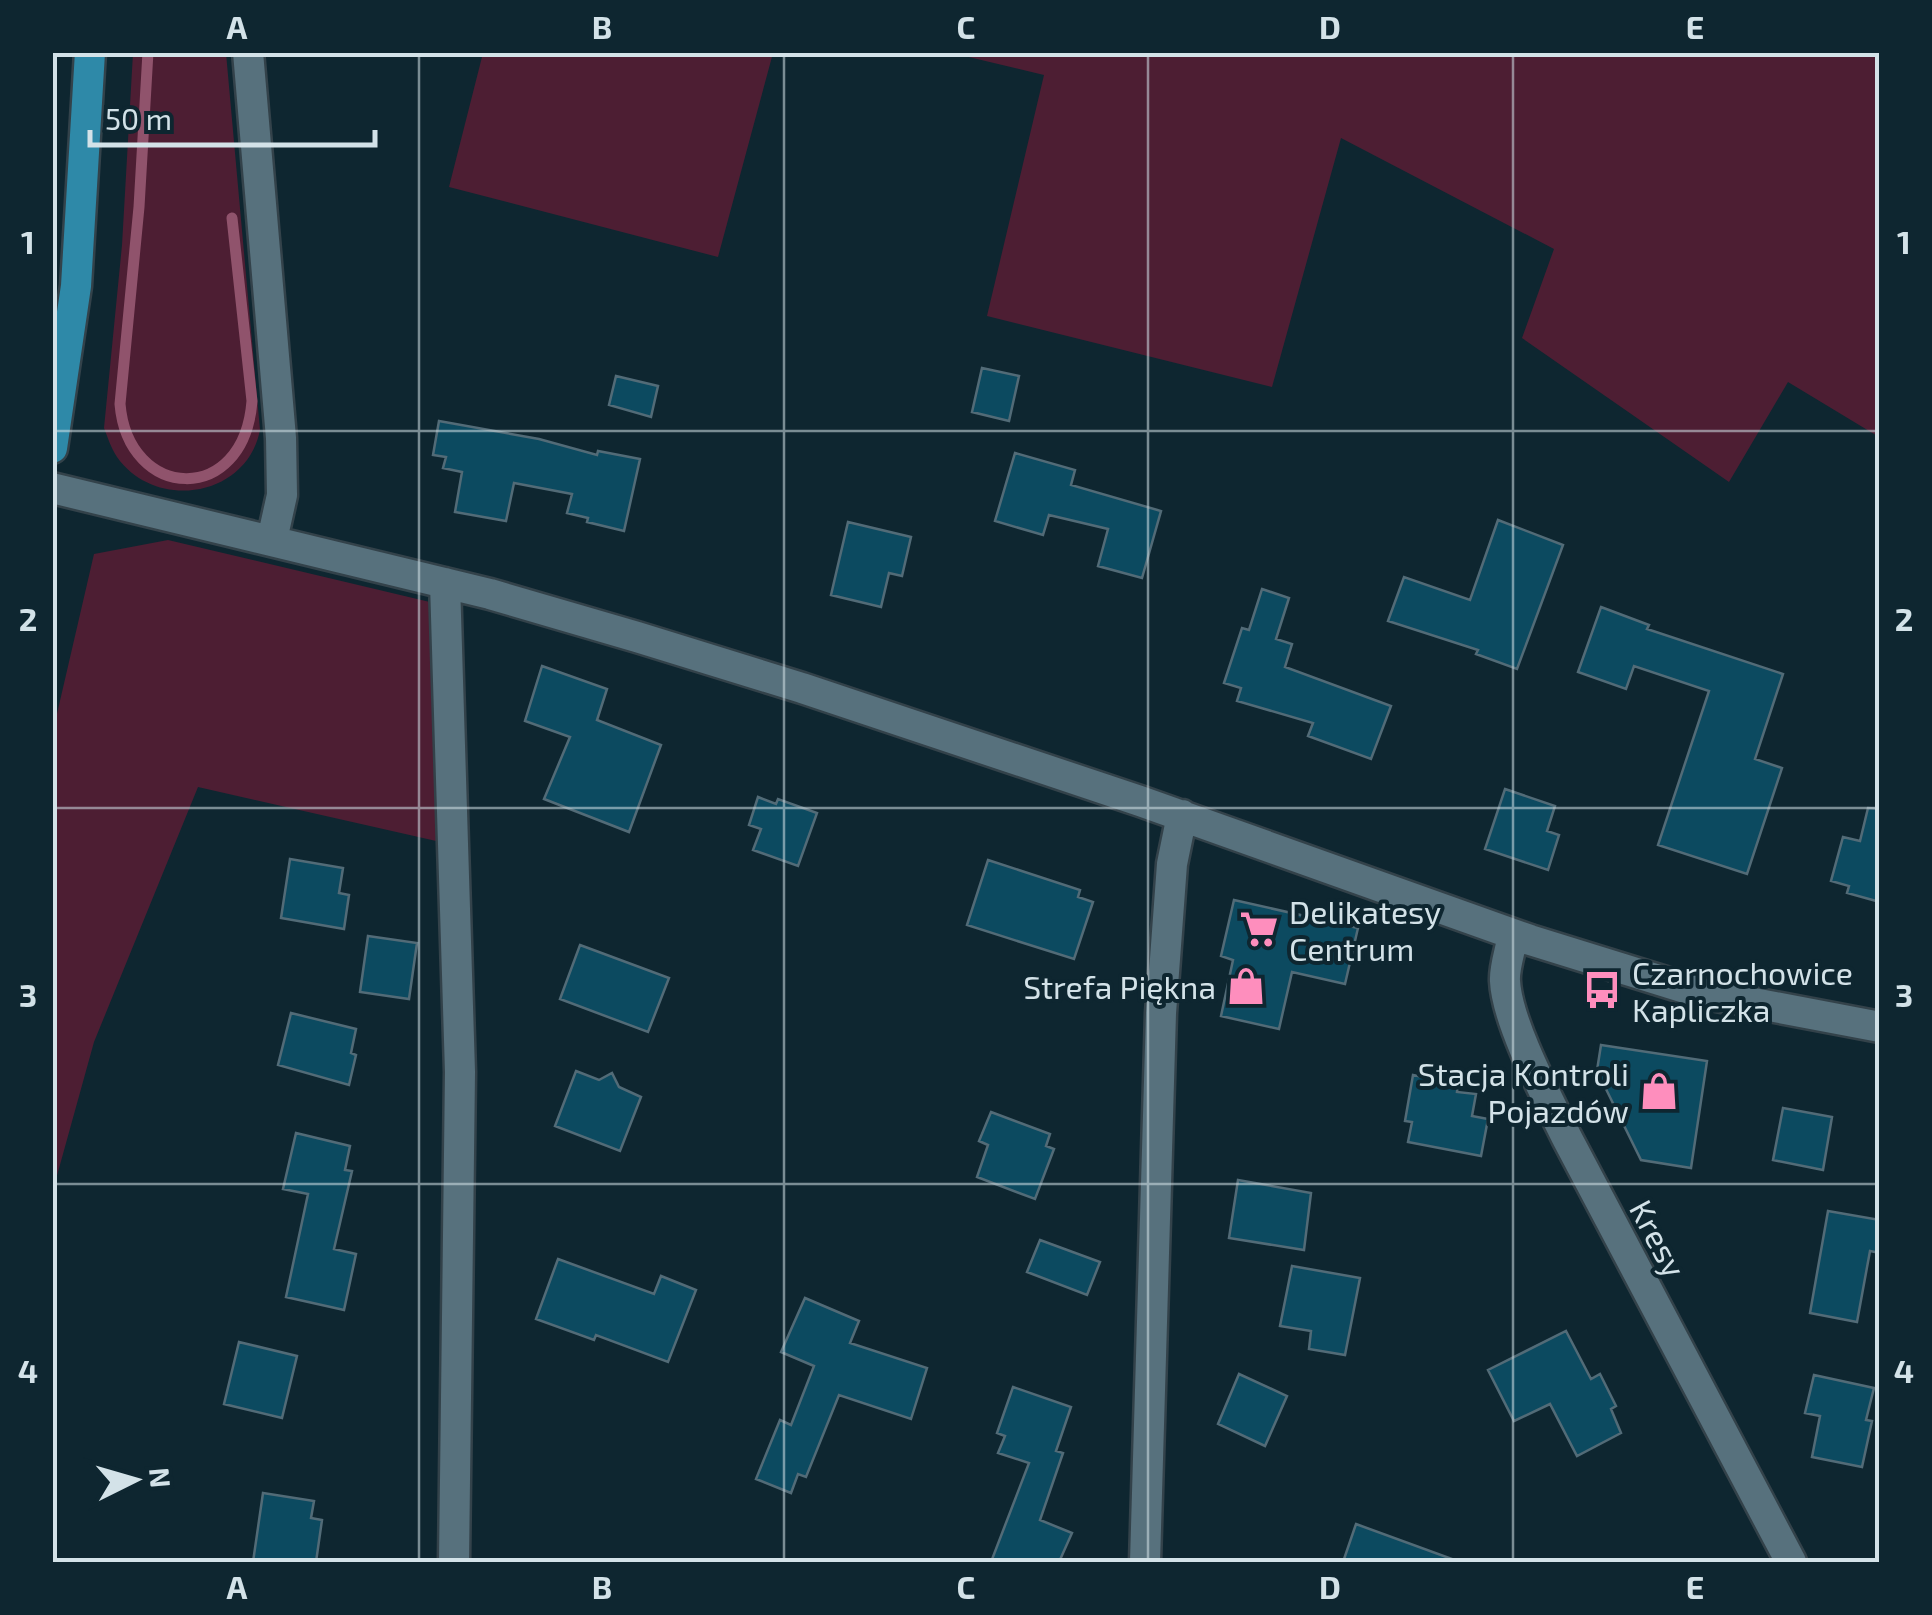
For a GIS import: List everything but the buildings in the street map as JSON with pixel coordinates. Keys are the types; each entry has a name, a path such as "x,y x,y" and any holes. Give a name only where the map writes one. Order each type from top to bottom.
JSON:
{"main road":[{"path":"52,448 76,286 90,52"}],"street":[{"path":"248,52 280,422 282,495 272,540"},
{"path":"52,488 444,583 618,631 802,688 1182,816 1513,934 1701,993 1880,1028"},
{"path":"444,583 460,1072 454,1562"},
{"path":"1145,1562 1160,1013 1172,864 1182,816"},
{"name":"Kresy","path":"1513,934 1505,981 1517,1025 1539,1078 1791,1562"}],"shaded area":[{"path":"133,53 226,53 260,430 252,453 238,470 198,489 154,485 134,474 117,457 104,428 122,245"},
{"path":"483,53 773,53 718,257 449,187"},
{"path":"952,53 1879,53 1879,437 1788,382 1729,482 1522,338 1554,249 1341,138 1272,387 987,316 1044,75"},
{"path":"168,540 434,603 445,843 198,787 94,1042 53,1190 53,731 94,554"}],"waterway":[{"path":"148,52 139,207 120,404 128,436 143,459 163,474 186,479 209,474 229,460 244,436 252,401 232,218"}],"place":[{"name":"Delikatesy Centrum","path":"1259,929"},
{"name":"Strefa Piękna","path":"1246,986"},
{"name":"Czarnochowice Kapliczka","path":"1602,990"},
{"name":"Stacja Kontroli Pojazdów","path":"1659,1091"}]}
